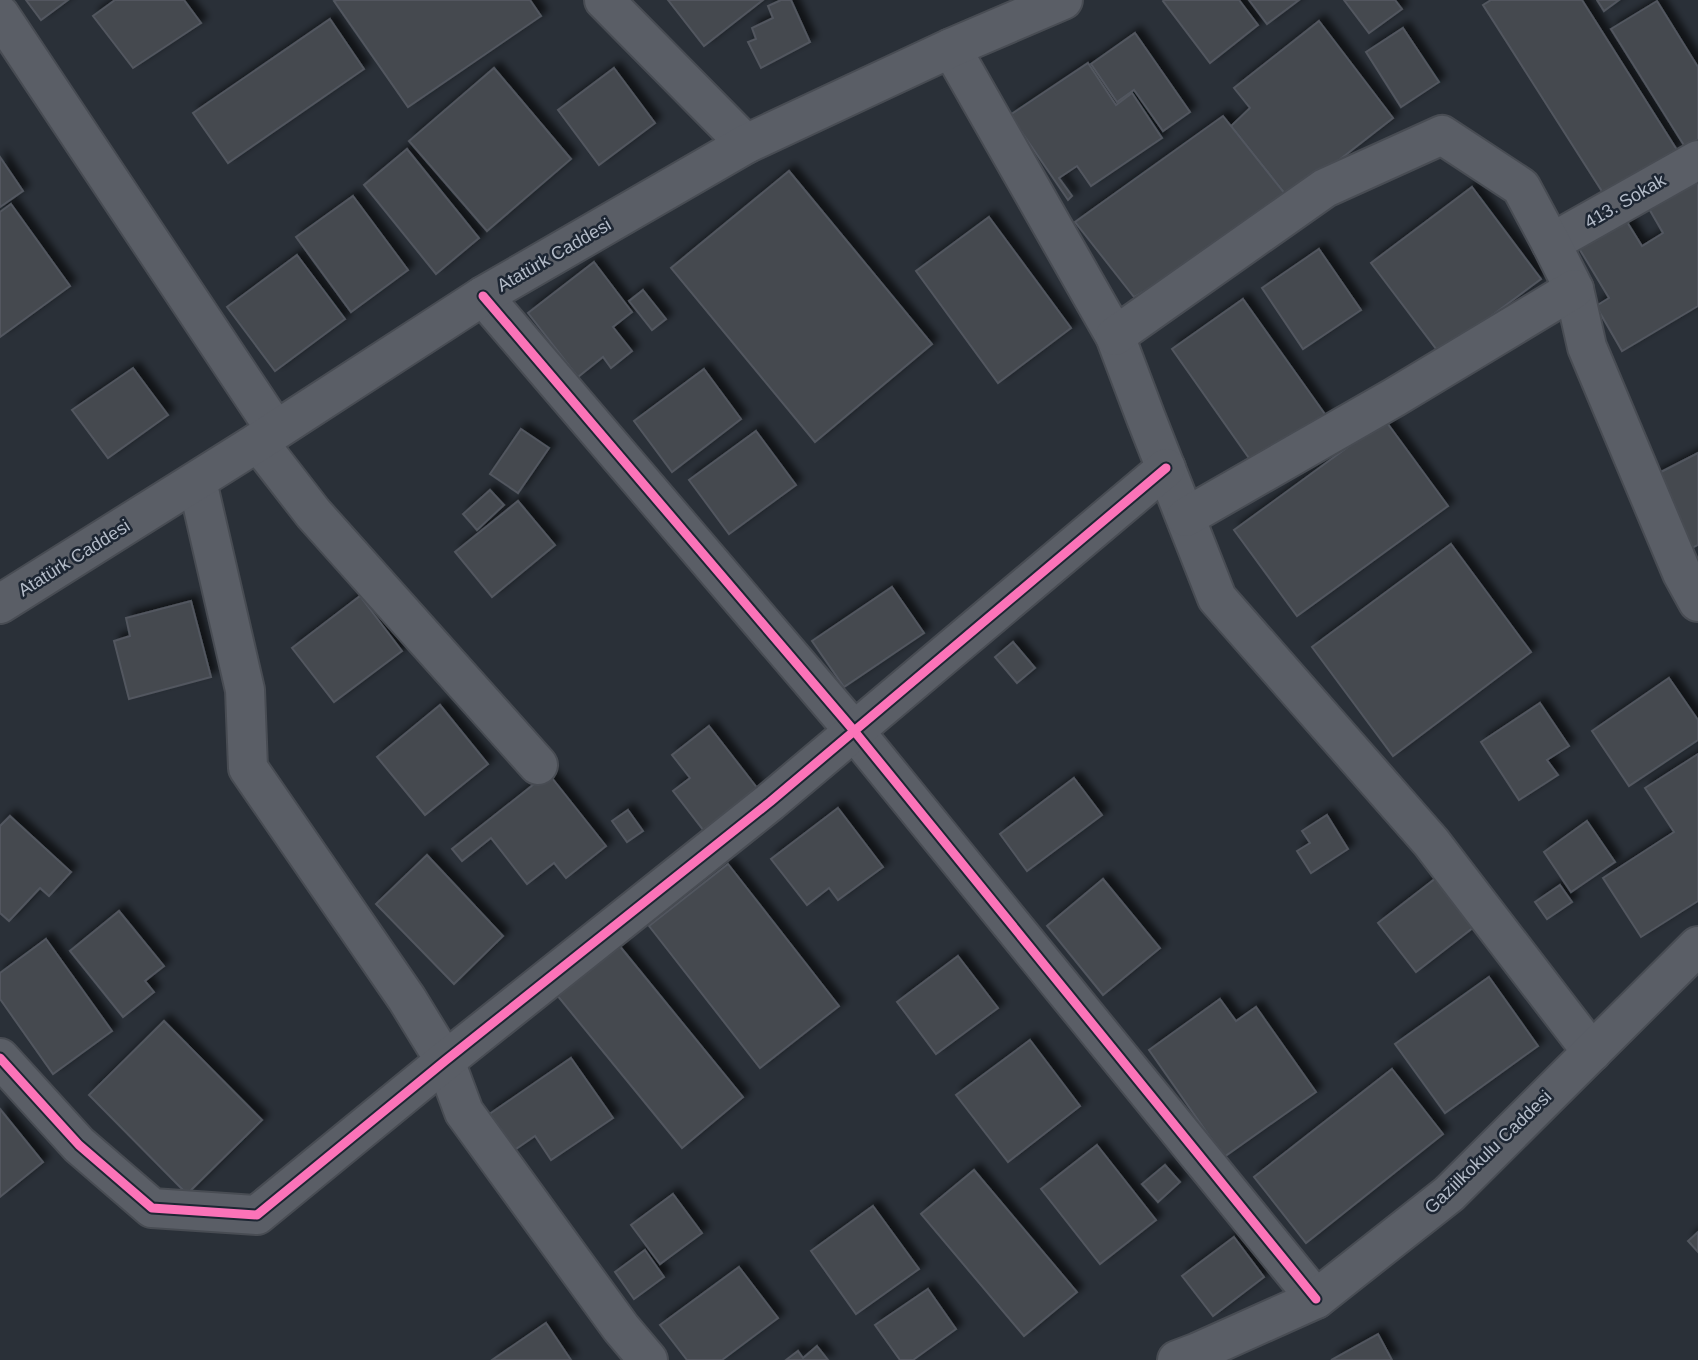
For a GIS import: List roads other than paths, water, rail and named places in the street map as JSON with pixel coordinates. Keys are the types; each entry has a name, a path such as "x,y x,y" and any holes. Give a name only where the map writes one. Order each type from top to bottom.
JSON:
{"street":[{"path":"604,0 746,144"},
{"name":"Atatürk Caddesi","path":"0,604 197,481 483,296 746,144 951,48 1063,0"},
{"path":"2,23 267,436 313,513 538,765"},
{"path":"951,48 1115,337 1217,598 1431,842 1592,1052"},
{"path":"1115,337 1325,188 1442,135 1521,187 1574,289 1587,347 1682,573 1698,602"},
{"name":"413. Sokak","path":"1551,243 1698,160"},
{"path":"1186,517 1395,397 1574,289"},
{"path":"483,296 855,732 1316,1299"},
{"path":"0,1058 79,1145 152,1208 257,1215 444,1061 760,811 1166,468"},
{"path":"197,481 245,690 248,768 407,999 444,1061 464,1112 621,1328 648,1360"},
{"name":"Gaziilkokulu Caddesi","path":"1193,1357 1316,1299 1449,1194 1698,946"}]}
